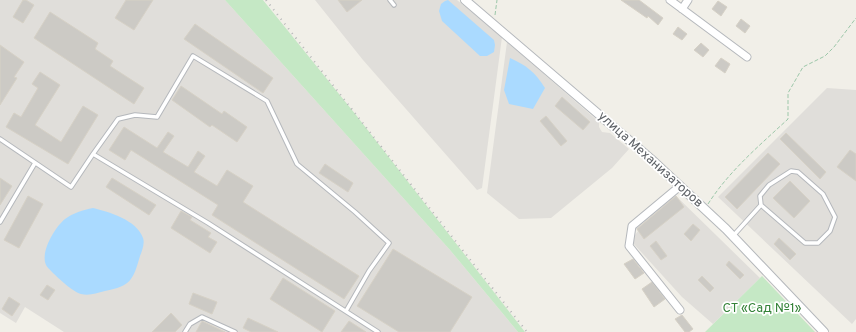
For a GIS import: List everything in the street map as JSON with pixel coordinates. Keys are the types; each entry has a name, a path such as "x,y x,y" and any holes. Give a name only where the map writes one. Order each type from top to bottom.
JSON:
{"street":[{"name":"улица Механизаторов","path":"465,0 651,159 733,236 824,332"},
{"path":"670,0 748,57"},
{"path":"682,9 688,0"},
{"path":"680,186 632,226 629,246 680,310"}],"lane":[{"path":"390,0 394,5"},
{"path":"0,138 71,187 118,119 134,115 157,117 193,56 267,101 297,164 389,243 369,271 346,312"},
{"path":"93,154 208,224 378,332"},
{"path":"0,222 35,163"},
{"path":"733,236 761,205 760,196 769,185 791,171 798,172 823,194 836,217 830,231 818,242 805,243 761,205"},
{"path":"185,332 190,324 202,317 235,332"}],"path":[{"path":"491,22 496,13 497,0"},
{"path":"705,209 718,189 755,150 788,119 788,93 803,67 825,56 834,47 856,18"}],"shaded area":[{"path":"0,0 225,0 450,250 518,332 64,332 25,307 16,323 0,313"},
{"path":"315,0 457,0 502,37 482,188 477,190 363,60"},
{"path":"507,42 599,122 599,127 602,132 610,133 629,149 612,168 551,218 519,219 487,193"},
{"path":"827,88 856,90 856,319 852,324 718,197"},
{"path":"674,194 760,278 713,324 682,297 633,243 632,239 638,231 634,226"}],"green space":[{"path":"225,0 263,0 356,115 525,332 518,332 450,250"},
{"name":"СТ «Сад №1»","path":"762,276 815,332 705,332 760,278"}],"water":[{"path":"448,0 494,40 494,52 487,56 480,56 442,21 439,11 441,4"},
{"path":"510,58 521,63 530,70 545,88 533,109 509,104 504,90"},
{"path":"93,208 107,212 129,222 140,232 144,240 135,271 130,281 114,289 84,295 70,288 49,269 46,265 45,253 53,234 65,219 78,212"}],"building":[{"path":"23,0 26,0 34,5 23,23 13,17"},
{"path":"126,0 153,0 134,30 115,18"},
{"path":"338,0 362,0 347,12"},
{"path":"621,0 639,0 663,18 658,25 648,16 647,18"},
{"path":"718,1 727,7 721,16 712,9"},
{"path":"50,12 98,43 95,49 113,61 110,66 144,88 134,104 34,38"},
{"path":"741,19 750,26 745,33 736,26"},
{"path":"195,24 273,78 263,93 184,39"},
{"path":"678,27 687,34 682,40 673,34"},
{"path":"701,43 709,50 703,57 694,50"},
{"path":"0,45 24,62 14,77 17,78 0,105"},
{"path":"721,58 730,64 725,73 715,66"},
{"path":"40,72 60,85 35,125 61,142 83,106 98,115 68,164 6,127 14,113 21,117 38,88 32,84"},
{"path":"181,86 222,114 224,111 247,127 237,142 212,125 210,127 172,100"},
{"path":"562,97 590,122 583,130 555,106"},
{"path":"546,116 567,141 561,146 540,121"},
{"path":"124,127 157,148 168,132 174,136 163,152 188,167 198,151 205,156 194,172 217,186 227,170 253,186 243,202 359,276 344,299 212,215 218,205 131,150 125,160 109,150"},
{"path":"786,133 826,172 820,179 780,139"},
{"path":"850,150 856,154 856,181 837,167"},
{"path":"768,153 780,164 737,209 725,197"},
{"path":"325,164 353,183 348,192 319,173"},
{"path":"0,178 12,186 0,205"},
{"path":"112,178 156,205 149,215 106,187"},
{"path":"790,181 810,201 794,218 773,198"},
{"path":"28,196 43,204 19,248 4,240"},
{"path":"676,196 684,207 644,239 637,229"},
{"path":"181,211 192,217 190,220 211,233 208,237 217,242 210,253 171,228"},
{"path":"693,224 700,230 691,241 684,234"},
{"path":"779,238 796,254 790,260 774,244"},
{"path":"656,241 667,256 661,260 650,246"},
{"path":"393,249 472,297 450,332 399,332 357,306"},
{"path":"633,259 644,273 635,279 624,264"},
{"path":"729,261 744,275 740,279 726,265"},
{"path":"702,276 714,288 710,292 698,280"},
{"path":"283,278 335,311 322,332 270,299"},
{"path":"652,282 665,299 654,307 642,289"},
{"path":"47,285 55,290 48,300 40,295"},
{"path":"193,293 217,302 212,314 189,304"},
{"path":"9,297 20,304 12,316 2,309"},
{"path":"171,313 182,325 175,332 152,332"},
{"path":"682,315 693,329 689,332 685,332 675,319"},
{"path":"248,318 278,332 251,332 243,328"},
{"path":"202,321 225,332 196,332"},
{"path":"349,321 366,332 341,332"}],"railway":[{"path":"266,0 527,332"}]}
